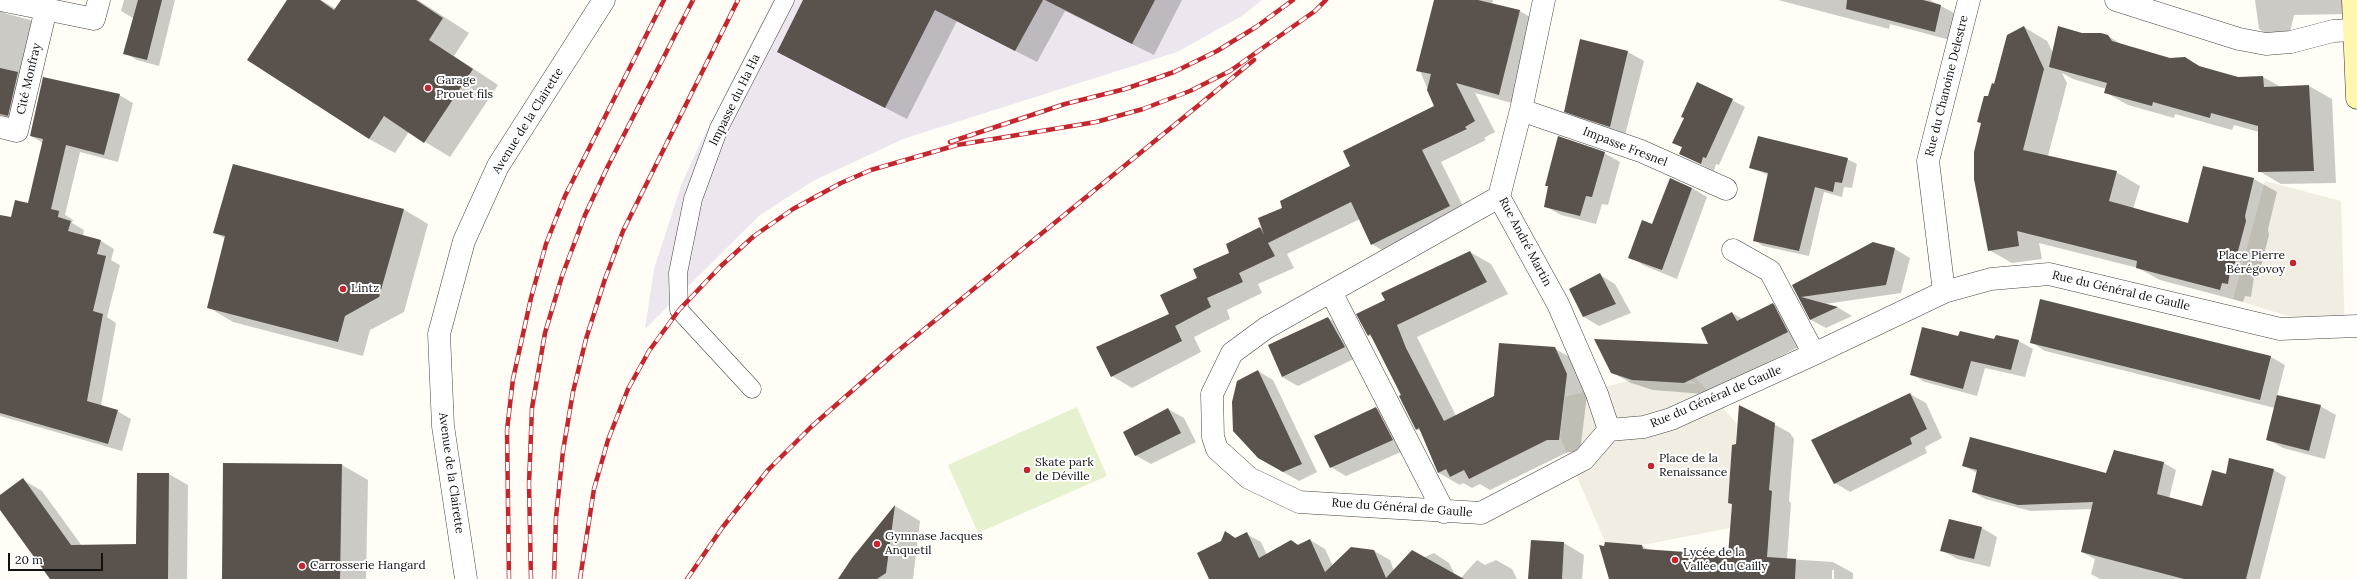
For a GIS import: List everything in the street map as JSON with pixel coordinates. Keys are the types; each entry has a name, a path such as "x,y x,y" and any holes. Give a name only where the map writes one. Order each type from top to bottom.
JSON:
{"street":[{"path":"1,0 94,19 99,0"},
{"name":"Avenue de la Clairette","path":"466,579 443,426 439,334 464,241 498,166 604,0"},
{"name":"Rue André Martin","path":"1544,0 1521,110 1499,198 1558,304 1597,394 1609,430"},
{"name":"Rue du Chanoine Delestre","path":"1944,292 1928,161 1968,0"},
{"path":"2116,0 2239,40 2266,44 2291,42 2333,31 2355,30"},
{"path":"2353,0 2357,98"},
{"name":"Cité Monfray","path":"0,127 17,131 46,9"},
{"name":"Impasse Fresnel","path":"1521,110 1641,151 1726,189"},
{"name":"Rue du Général de Gaulle","path":"1499,198 1266,328 1232,353 1212,394 1213,437 1217,449 1249,478 1299,502 1444,512 1482,513 1584,459 1609,430 1644,427 1671,419 1814,354 1944,292 1991,279 2049,274 2280,329 2357,326"},
{"path":"1733,250 1770,271 1814,354"},
{"path":"1331,292 1444,512"}],"lane":[{"name":"Impasse du Ha Ha","path":"752,389 679,310 678,273 693,198 719,128 785,0"}],"shaded area":[{"path":"773,0 1262,0 1242,16 1177,52 903,139 813,181 760,215 645,329 654,269 682,183 701,142"},
{"name":"Place Pierre Bérégovoy","path":"2265,181 2341,201 2345,334 2233,299"},
{"name":"Place de la Renaissance","path":"1683,377 1696,378 1737,424 1736,444 1732,445 1730,473 1728,503 1732,504 1730,528 1642,545 1605,542 1560,437 1565,397 1632,380 1697,384"}],"green space":[{"name":"Skate park de Déville","path":"1077,407 1107,476 978,533 948,465"}],"building":[{"path":"138,0 162,0 147,60 123,54"},
{"path":"287,0 320,0 334,10 341,0 416,0 443,18 429,40 473,69 424,143 384,116 369,139 247,60"},
{"path":"803,0 1043,0 1015,51 935,10 885,108 777,52"},
{"path":"1045,0 1155,0 1132,44"},
{"path":"1434,0 1478,0 1520,10 1499,95 1456,83 1475,121 1465,127 1467,129 1422,150 1450,206 1371,245 1351,202 1268,243 1275,256 1239,273 1243,282 1207,298 1211,307 1175,326 1182,341 1111,377 1096,347 1169,314 1160,295 1197,278 1193,269 1229,253 1226,244 1260,227 1264,235 1258,218 1282,208 1280,201 1350,166 1343,151 1434,106 1427,90 1431,74 1416,71"},
{"path":"1847,0 1923,0 1941,5 1935,32 1846,9"},
{"path":"2024,26 2044,69 2023,150 2117,171 2109,201 2188,223 2203,166 2254,178 2245,216 2246,221 2234,266 2231,265 2228,284 2222,283 2220,290 2136,268 2137,261 2017,231 2019,246 1988,251 1974,179 1974,152 1981,123 1977,122 1984,96 1988,96 1992,83 1994,84 2007,35"},
{"path":"2058,26 2082,33 2101,33 2108,35 2112,41 2170,58 2185,57 2199,66 2238,77 2263,76 2264,87 2309,85 2314,171 2258,172 2258,126 2211,113 2210,118 2153,102 2152,106 2104,93 2107,83 2049,67"},
{"path":"1580,39 1628,51 1610,127 1564,112"},
{"path":"0,68 18,72 8,116 0,114"},
{"path":"43,77 120,94 104,155 66,145 51,209 59,211 58,217 71,221 68,231 101,240 97,254 106,256 93,311 103,314 87,401 118,410 108,444 0,413 0,215 11,217 15,200 28,203 43,139 30,136"},
{"path":"1697,82 1733,99 1706,158 1703,157 1701,164 1679,154 1682,147 1672,143 1684,118 1681,117"},
{"path":"1558,136 1605,152 1592,197 1586,196 1580,216 1544,207 1548,186 1545,186"},
{"path":"1758,136 1848,158 1842,183 1835,182 1833,192 1815,187 1799,251 1753,241 1768,173 1749,168"},
{"path":"233,164 404,209 379,297 345,316 338,342 207,308 225,236 213,233"},
{"path":"1670,178 1692,188 1662,270 1628,258 1642,220 1652,224"},
{"path":"1873,242 1895,248 1886,285 1801,297 1838,307 1810,320 1792,285"},
{"path":"1470,251 1487,282 1397,325 1406,348 1444,421 1494,396 1499,343 1555,347 1567,374 1559,440 1547,440 1469,479 1464,470 1450,477 1446,469 1438,473 1419,428 1416,430 1399,396 1401,395 1370,334 1368,336 1356,314 1385,300 1381,293"},
{"path":"1600,273 1616,304 1583,317 1569,289"},
{"path":"2040,299 2271,356 2260,400 2030,343"},
{"path":"1773,303 1788,332 1684,383 1632,380 1611,373 1594,339 1708,344 1701,328 1732,312 1737,321"},
{"path":"1328,317 1345,347 1282,377 1268,345"},
{"path":"1922,327 1958,336 1960,331 1994,339 1996,335 2019,340 2011,370 1971,361 1963,389 1910,375"},
{"path":"1258,370 1302,464 1283,472 1258,458 1233,431 1232,402 1237,381"},
{"path":"1910,393 1927,429 1910,438 1912,444 1834,484 1811,440"},
{"path":"2277,395 2321,405 2309,451 2266,440"},
{"path":"1739,405 1775,423 1769,490 1772,491 1767,557 1796,559 1795,579 1609,579 1599,545 1604,546 1605,542 1642,545 1643,549 1728,555 1732,504 1728,503 1732,445 1736,444"},
{"path":"1376,407 1393,440 1330,468 1314,436"},
{"path":"1168,408 1181,433 1135,456 1123,432"},
{"path":"1970,437 2106,473 2114,450 2164,462 2157,494 2202,506 2212,470 2226,474 2229,458 2274,469 2246,579 2184,579 2081,552 2093,502 2018,505 1972,492 1977,470 1962,466"},
{"path":"223,463 342,464 340,579 222,579"},
{"path":"137,473 169,473 168,579 50,579 0,510 0,495 23,478 71,545 136,544"},
{"name":"Gymnase Jacques Anquetil","path":"895,505 886,573 877,579 838,579 852,558"},
{"path":"1949,519 1982,527 1974,559 1940,551"},
{"path":"1225,531 1235,538 1247,532 1259,558 1291,540 1298,545 1310,539 1325,572 1351,547 1374,550 1386,578 1412,550 1464,579 1209,579 1197,553 1221,541"},
{"path":"1531,540 1564,542 1562,579 1528,579"}],"railway":[{"path":"509,579 507,430 513,379 531,298 546,244 565,196 664,0"},
{"path":"531,579 529,484 532,408 545,333 562,276 585,215 608,166 693,0"},
{"path":"554,579 556,517 563,451 573,392 586,339 605,279 623,231 738,0"},
{"path":"950,142 1065,104 1125,89 1174,72 1217,51 1256,27 1293,0"},
{"path":"580,579 594,489 608,440 628,389 649,351 679,310 721,266 754,236 793,209 841,183 871,170 957,145 1096,122 1143,109 1190,91 1230,71 1315,11 1326,0"},
{"path":"687,579 722,528 768,470 811,427 894,354 1254,60"}],"place":[{"name":"Garage Prouet fils","path":"428,88"},
{"name":"Place Pierre Bérégovoy","path":"2293,263"},
{"name":"Lintz","path":"343,289"},
{"name":"Place de la Renaissance","path":"1651,466"},
{"name":"Skate park de Déville","path":"1027,470"},
{"name":"Gymnase Jacques Anquetil","path":"877,544"},
{"name":"Lycée de la Vallée du Cailly","path":"1675,560"},
{"name":"Carrosserie Hangard","path":"302,566"}]}
